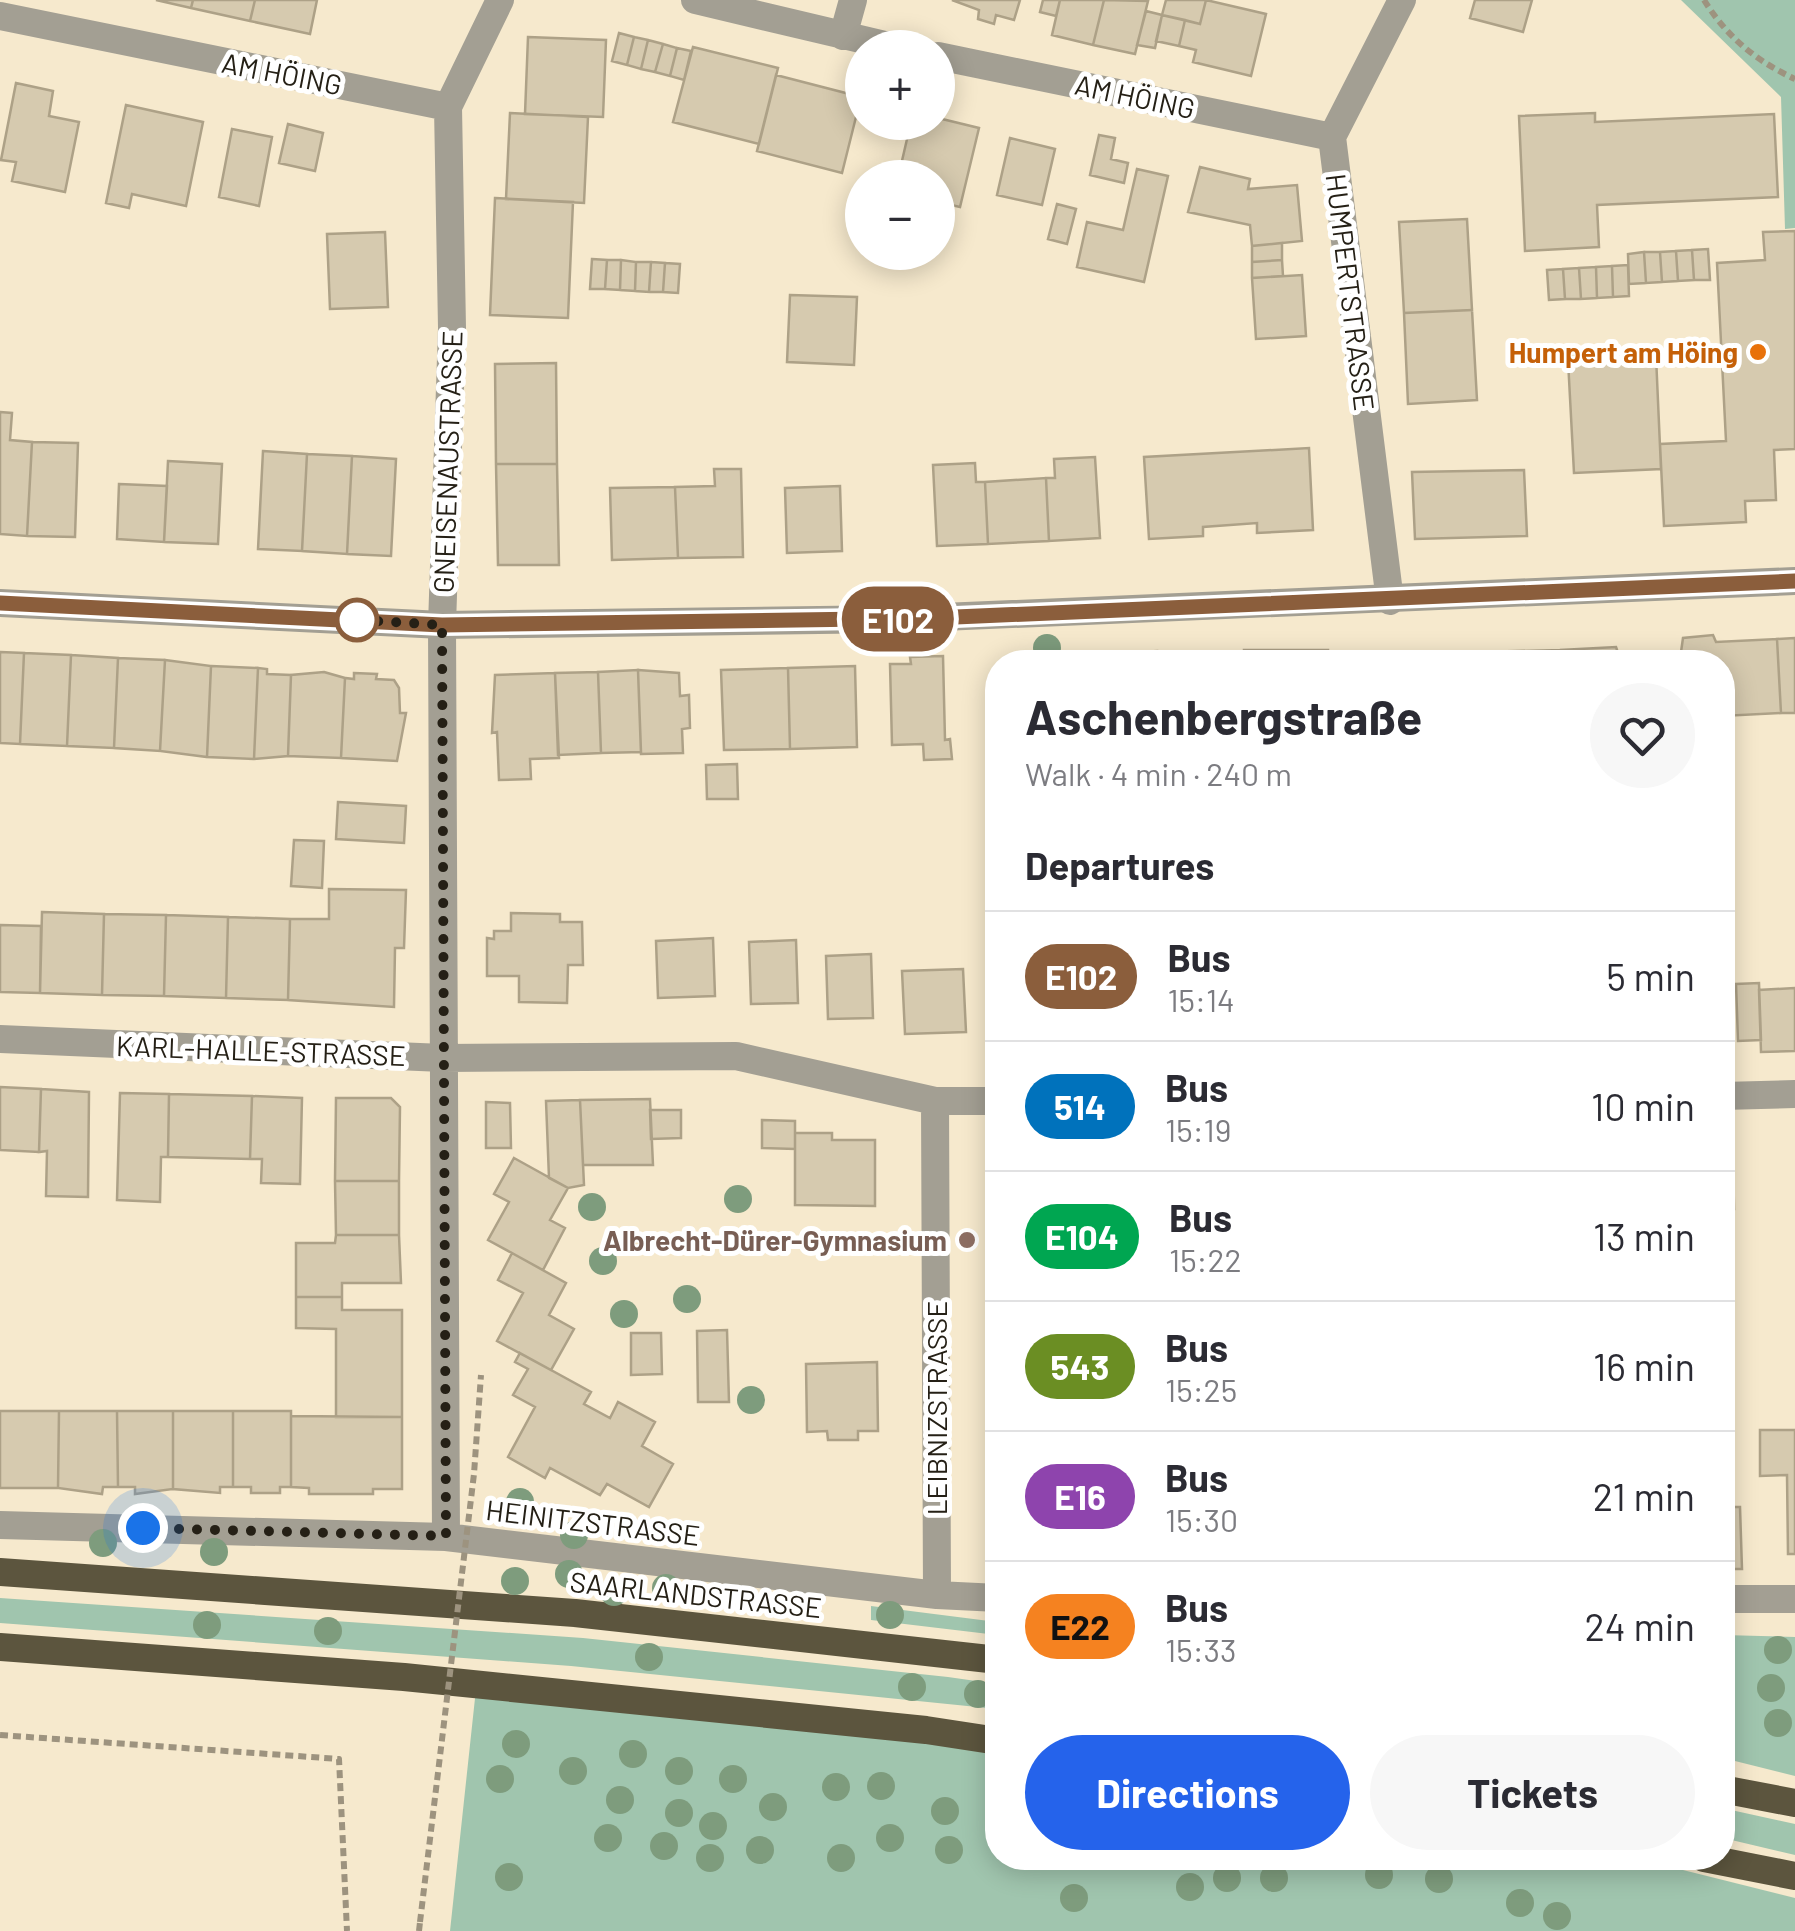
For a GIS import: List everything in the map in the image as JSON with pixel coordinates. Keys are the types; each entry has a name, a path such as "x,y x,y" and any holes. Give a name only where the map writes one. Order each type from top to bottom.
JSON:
{"highway":[{"name":"SAARLANDSTRASSE","path":"0,1572 576,1613 985,1659"},
{"path":"0,1647 404,1677 985,1739"},
{"path":"1735,1791 1795,1803"},
{"path":"1735,1864 1795,1876"}],"street":[{"path":"448,107 500,0"},
{"path":"695,0 843,36 853,0"},
{"name":"HUMPERTSTRASSE","path":"1390,601 1332,137 1402,0"},
{"name":"AM HÖING","path":"0,16 448,107"},
{"name":"AM HÖING","path":"955,59 1332,137"},
{"name":"GNEISENAUSTRASSE","path":"446,1536 442,625 452,328 448,107"},
{"path":"0,602 442,625 875,619 1390,601 1795,580"},
{"name":"KARL-HALLE-STRASSE","path":"0,1039 443,1058 736,1056 935,1101 985,1101"},
{"path":"1735,1096 1795,1094"},
{"name":"LEIBNIZSTRASSE","path":"935,1101 937,1596"},
{"name":"HEINITZSTRASSE","path":"0,1525 446,1536 937,1596 985,1598"},
{"path":"1735,1599 1795,1599"}],"path":[{"path":"1704,0 1716,19 1758,62 1795,79"},
{"path":"419,1927 474,1474 481,1375"},
{"path":"0,1735 339,1759 347,1931"}],"green space":[{"path":"1681,0 1795,0 1795,228 1785,229 1781,97"},
{"path":"0,1598 583,1638 985,1682 985,1708 571,1666 0,1623"},
{"path":"871,1606 985,1620 985,1634 871,1620"},
{"path":"1735,1635 1795,1637 1795,1776 1735,1761"},
{"path":"476,1689 985,1747 985,1870 1683,1870 1795,1898 1795,1931 450,1931"},
{"path":"1735,1811 1795,1824 1795,1855 1735,1841"}],"building":[{"path":"156,0 193,0 191,8"},
{"path":"193,0 255,0 250,21 191,8"},
{"path":"255,0 317,0 310,34 250,21"},
{"path":"952,0 1020,0 1014,20 996,15 994,24 978,19 979,10"},
{"path":"1043,0 1060,0 1056,16 1040,12"},
{"path":"1060,0 1104,0 1093,45 1052,35"},
{"path":"1104,0 1148,1 1135,54 1093,45"},
{"path":"1166,0 1206,0 1200,24 1162,15"},
{"path":"1206,0 1266,14 1251,76 1193,62 1196,50 1179,46 1185,20 1200,24"},
{"path":"1475,0 1532,0 1523,32 1470,18"},
{"path":"1146,11 1162,15 1155,48 1137,45"},
{"path":"1162,15 1185,20 1179,46 1156,41"},
{"path":"619,33 634,37 627,65 612,61"},
{"path":"528,37 606,40 603,117 525,114"},
{"path":"634,37 648,40 641,69 627,65"},
{"path":"648,40 663,44 655,72 641,69"},
{"path":"663,44 677,48 670,76 655,72"},
{"path":"693,47 778,68 759,144 673,122"},
{"path":"677,48 691,51 684,80 670,76"},
{"path":"776,75 845,93 845,140 850,140 842,173 757,151"},
{"path":"16,83 53,91 49,116 79,122 65,192 12,181 16,162 1,160"},
{"path":"126,105 203,122 186,206 132,194 129,208 106,203"},
{"path":"510,113 588,117 584,203 506,199"},
{"path":"1595,113 1595,122 1774,114 1778,197 1597,205 1599,247 1525,251 1519,116"},
{"path":"955,122 979,128 960,207 955,206 955,160 902,160 907,140 955,140"},
{"path":"288,124 323,133 315,171 279,163"},
{"path":"232,129 272,137 259,206 219,197"},
{"path":"1099,135 1115,138 1111,159 1128,163 1124,183 1090,175"},
{"path":"1010,138 1055,149 1042,205 997,195"},
{"path":"1200,167 1250,179 1248,189 1297,185 1302,241 1252,246 1250,225 1188,212"},
{"path":"1137,169 1168,176 1144,282 1077,267 1087,222 1123,230"},
{"path":"495,198 573,202 568,318 490,315"},
{"path":"1057,204 1076,209 1067,244 1048,239"},
{"path":"1467,219 1472,310 1404,313 1399,222"},
{"name":"Humpert am Höing","path":"1795,231 1795,449 1774,450 1776,500 1745,501 1746,522 1664,526 1660,444 1726,441 1717,263 1765,260 1763,232"},
{"path":"385,232 388,307 330,309 327,234"},
{"path":"1282,243 1282,260 1252,262 1252,246"},
{"path":"1708,249 1710,280 1694,280 1692,250"},
{"path":"1692,250 1694,280 1678,281 1676,251"},
{"path":"1676,251 1678,281 1662,282 1660,252"},
{"path":"1644,252 1660,252 1662,282 1646,283"},
{"path":"1644,252 1646,283 1629,284 1628,254"},
{"path":"592,259 607,260 605,289 590,289"},
{"path":"607,260 621,260 620,290 605,289"},
{"path":"621,260 636,262 635,291 620,290"},
{"path":"1282,260 1283,276 1252,278 1252,262"},
{"path":"636,262 651,262 649,292 635,291"},
{"path":"651,262 665,263 663,292 649,292"},
{"path":"665,263 680,264 678,293 663,292"},
{"path":"1628,265 1629,296 1613,297 1612,266"},
{"path":"1612,266 1613,297 1597,298 1596,267"},
{"path":"1596,267 1597,298 1581,299 1579,268"},
{"path":"1579,268 1581,299 1565,299 1563,269"},
{"path":"1563,269 1565,299 1549,300 1547,270"},
{"path":"1302,275 1306,336 1256,339 1252,278"},
{"path":"790,295 857,297 854,365 787,362"},
{"path":"1472,310 1477,400 1408,404 1404,313"},
{"path":"1656,356 1661,469 1574,473 1568,360"},
{"path":"556,363 557,464 496,464 495,364"},
{"path":"0,412 12,413 10,440 32,442 27,536 0,534"},
{"path":"32,442 78,443 75,537 27,536"},
{"path":"1309,448 1313,530 1257,533 1257,523 1203,527 1203,536 1149,539 1144,457"},
{"path":"263,451 307,454 302,551 258,549"},
{"path":"307,454 352,456 347,554 302,551"},
{"path":"352,456 396,459 391,556 347,554"},
{"path":"1095,457 1100,538 1049,541 1046,478 1055,478 1054,459"},
{"path":"168,461 222,464 218,544 164,542"},
{"path":"975,463 976,482 985,482 988,544 937,546 933,465"},
{"path":"496,464 557,464 559,565 498,565"},
{"path":"714,469 741,469 743,557 678,558 675,487 715,486"},
{"path":"1524,470 1527,536 1415,539 1412,472"},
{"path":"1046,478 1049,541 988,544 985,482"},
{"path":"119,484 167,486 164,542 117,539"},
{"path":"840,486 842,551 787,553 785,488"},
{"path":"675,487 678,558 612,560 610,488"},
{"path":"1713,635 1716,642 1777,639 1781,713 1735,715 1735,650 1681,650 1683,638"},
{"path":"1795,638 1795,713 1781,713 1777,639"},
{"path":"1616,647 1617,650 1561,650"},
{"path":"0,652 24,653 20,744 0,743"},
{"path":"24,653 71,655 67,746 20,744"},
{"path":"71,655 118,658 114,748 67,746"},
{"path":"943,656 945,740 950,739 952,759 924,760 923,744 892,745 890,664 911,664 910,657"},
{"path":"118,658 165,660 160,751 114,748"},
{"path":"165,660 211,666 207,757 160,751"},
{"path":"211,666 258,668 254,759 207,757"},
{"path":"855,666 857,747 790,749 788,668"},
{"path":"258,668 267,669 267,674 291,675 288,756 254,759"},
{"path":"788,668 790,749 724,750 721,670"},
{"path":"638,670 641,752 601,753 598,672"},
{"path":"638,670 679,673 680,696 689,695 690,728 682,729 683,753 641,754"},
{"path":"324,672 345,678 341,758 288,756 291,675"},
{"path":"598,672 601,753 558,755 555,673"},
{"path":"354,673 377,674 376,679 394,680 399,688 400,713 406,713 397,761 341,758 345,678 354,679"},
{"path":"555,673 559,758 530,759 531,779 499,780 497,732 492,733 495,675"},
{"path":"737,764 738,799 707,799 706,765"},
{"path":"338,802 406,806 404,843 336,839"},
{"path":"294,840 324,841 322,888 291,886"},
{"path":"329,889 406,890 404,948 395,948 394,1007 288,1000 290,919 329,919"},
{"path":"42,912 104,914 102,995 40,993"},
{"path":"511,913 560,914 560,922 582,922 583,965 568,965 567,1003 519,1002 519,976 487,976 487,938 494,939 494,931 511,931"},
{"path":"104,914 166,915 164,996 102,995"},
{"path":"166,915 228,917 226,998 164,996"},
{"path":"228,917 290,919 288,1000 226,998"},
{"path":"0,925 41,926 40,993 0,992"},
{"path":"713,938 715,996 658,998 656,941"},
{"path":"796,940 798,1003 751,1004 749,942"},
{"path":"871,954 873,1018 828,1019 826,956"},
{"path":"963,969 966,1032 905,1034 902,971"},
{"path":"1759,983 1761,1040 1738,1041 1736,984"},
{"path":"1795,988 1795,1051 1761,1052 1759,990"},
{"path":"0,1087 41,1089 39,1152 0,1150"},
{"path":"41,1089 89,1092 88,1197 46,1196 47,1151 39,1152"},
{"path":"120,1093 169,1094 168,1157 161,1157 160,1202 117,1200"},
{"path":"169,1094 252,1096 250,1159 168,1157"},
{"path":"252,1096 302,1098 300,1184 261,1183 262,1159 250,1159"},
{"path":"336,1098 391,1098 400,1107 399,1181 335,1181"},
{"path":"650,1099 653,1165 583,1165 580,1100"},
{"path":"580,1100 584,1185 568,1188 549,1178 546,1101"},
{"path":"486,1102 510,1103 511,1148 486,1148"},
{"path":"650,1110 681,1110 681,1138 651,1139"},
{"path":"762,1120 795,1121 795,1149 762,1148"},
{"path":"795,1133 832,1133 832,1140 875,1140 875,1206 795,1205"},
{"path":"514,1158 568,1188 550,1220 565,1228 543,1270 488,1240 509,1202 494,1194"},
{"path":"335,1181 399,1181 399,1235 336,1235"},
{"path":"336,1235 399,1235 401,1283 342,1283 342,1297 296,1297 296,1243 335,1243"},
{"path":"512,1253 566,1283 549,1315 574,1329 551,1370 497,1341 523,1293 498,1280"},
{"path":"296,1297 342,1297 342,1310 402,1310 402,1417 336,1417 336,1329 296,1328"},
{"path":"727,1330 729,1402 698,1402 697,1331"},
{"path":"631,1333 661,1333 662,1374 631,1375"},
{"path":"520,1353 591,1392 584,1404 610,1418 618,1402 655,1422 642,1446 673,1464 649,1507 607,1484 600,1495 550,1468 545,1478 508,1457 535,1407 513,1395 528,1369 515,1362"},
{"path":"877,1362 878,1431 858,1431 858,1440 828,1440 827,1431 807,1432 806,1364"},
{"path":"0,1411 59,1411 58,1488 0,1488"},
{"path":"59,1411 117,1411 118,1487 103,1487 102,1494 58,1488"},
{"path":"117,1411 173,1411 173,1489 135,1494 135,1487 118,1487"},
{"path":"173,1411 233,1411 233,1487 220,1487 220,1493 173,1489"},
{"path":"233,1411 291,1411 291,1487 280,1487 280,1493 251,1493 251,1487 233,1487"},
{"path":"291,1416 402,1417 402,1489 373,1489 373,1494 309,1494 309,1488 291,1487"},
{"path":"1760,1430 1795,1430 1795,1554 1788,1554 1787,1475 1760,1476"},
{"path":"1735,1507 1740,1507 1742,1569 1735,1569"}],"bus line":[{"name":"E102","path":"0,603 442,625 933,618 1795,581"}],"place":[{"name":"Humpert am Höing","path":"1758,352"},
{"name":"Albrecht-Dürer-Gymnasium","path":"967,1240"}],"route":[{"path":"143,1528 446,1536 442,625 357,620"}]}
